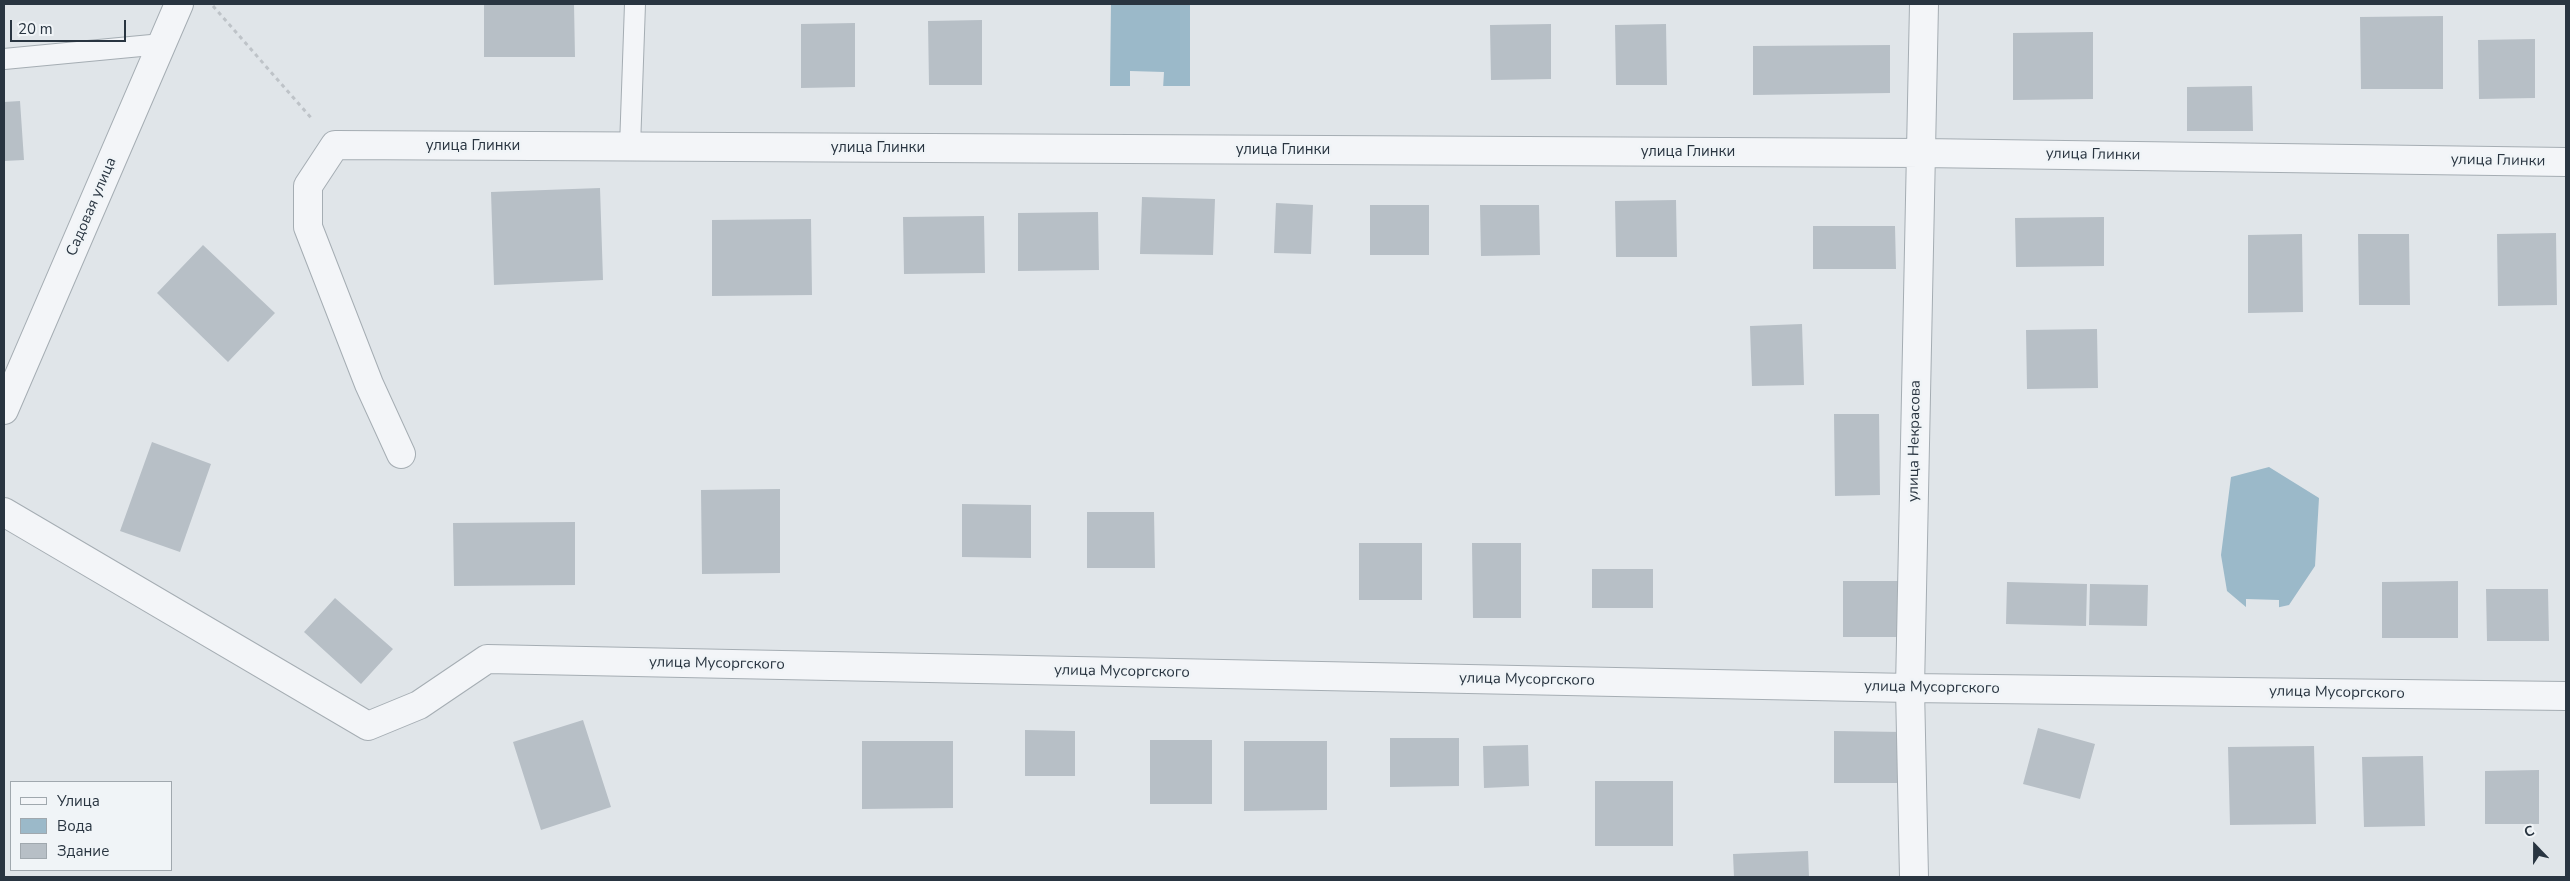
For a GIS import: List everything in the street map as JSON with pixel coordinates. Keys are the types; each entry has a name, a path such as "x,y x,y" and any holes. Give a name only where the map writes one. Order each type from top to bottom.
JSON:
{"street":[{"name":"Садовая улица","path":"4,410 179,4"},
{"name":"улица Некрасова","path":"1914,877 1910,688 1924,4"},
{"name":"улица Глинки","path":"335,145 1922,153 2566,162"},
{"path":"335,145 308,186 308,227 369,384 401,454"},
{"name":"улица Мусоргского","path":"4,512 368,726 418,705 487,659 1910,688 2566,696"}],"lane":[{"path":"630,146 635,4"},
{"path":"4,59 162,44"}],"path":[{"path":"211,4 335,145"}],"water":[{"path":"1111,4 1190,4 1190,86 1110,86"},
{"path":"2269,467 2319,498 2315,566 2289,605 2253,613 2227,591 2221,555 2231,477"}],"pier":[{"path":"1130,71 1164,72 1163,89 1130,88"},
{"path":"2246,599 2279,600 2279,610 2253,615 2246,610"}],"building":[{"path":"484,4 574,4 575,57 484,57"},
{"path":"2443,16 2443,89 2361,89 2360,17"},
{"path":"982,20 982,85 929,85 928,21"},
{"path":"855,23 855,87 801,88 801,24"},
{"path":"1551,24 1551,79 1491,80 1490,25"},
{"path":"1666,24 1667,85 1616,85 1615,25"},
{"path":"2093,32 2093,99 2013,100 2013,33"},
{"path":"2535,39 2535,98 2479,99 2478,40"},
{"path":"1890,45 1890,93 1753,95 1753,46"},
{"path":"2252,86 2253,131 2187,131 2187,87"},
{"path":"20,101 24,160 4,161 4,102"},
{"path":"600,188 603,280 494,285 491,192"},
{"path":"1142,197 1215,199 1213,255 1140,254"},
{"path":"1676,200 1677,257 1616,257 1615,201"},
{"path":"1276,203 1313,205 1311,254 1274,253"},
{"path":"1370,205 1429,205 1429,255 1370,255"},
{"path":"1480,205 1539,205 1540,255 1481,256"},
{"path":"1098,212 1099,270 1018,271 1018,213"},
{"path":"984,216 985,273 904,274 903,217"},
{"path":"2104,217 2104,266 2016,267 2015,218"},
{"path":"811,219 812,295 712,296 712,220"},
{"path":"1813,226 1895,226 1896,269 1813,269"},
{"path":"2556,233 2557,305 2498,306 2497,234"},
{"path":"2302,234 2303,312 2248,313 2248,235"},
{"path":"2358,234 2409,234 2410,305 2359,305"},
{"path":"203,245 275,313 228,362 157,293"},
{"path":"1802,324 1804,385 1752,386 1750,326"},
{"path":"2097,329 2098,388 2027,389 2026,330"},
{"path":"1834,414 1879,414 1880,495 1835,496"},
{"path":"152,442 211,464 180,552 120,531"},
{"path":"780,489 780,573 702,574 701,490"},
{"path":"962,504 1031,505 1031,558 962,557"},
{"path":"1087,512 1154,512 1155,568 1087,568"},
{"path":"575,522 575,585 454,586 453,523"},
{"path":"1359,543 1422,543 1422,600 1359,600"},
{"path":"1472,543 1521,543 1521,618 1473,618"},
{"path":"1592,569 1653,569 1653,608 1592,608"},
{"path":"1843,581 1919,581 1919,637 1843,637"},
{"path":"2458,581 2458,638 2382,638 2382,582"},
{"path":"2007,582 2087,584 2086,626 2006,624"},
{"path":"2090,584 2148,585 2147,626 2089,625"},
{"path":"2486,589 2548,589 2549,641 2487,641"},
{"path":"335,598 393,649 361,684 304,632"},
{"path":"583,720 611,807 541,830 513,742"},
{"path":"2038,728 2095,744 2080,799 2023,784"},
{"path":"1025,730 1075,731 1075,776 1025,776"},
{"path":"1834,731 1903,732 1903,783 1834,783"},
{"path":"1390,738 1459,738 1459,786 1390,787"},
{"path":"1150,740 1212,740 1212,804 1150,804"},
{"path":"862,741 953,741 953,808 862,809"},
{"path":"1244,741 1327,741 1327,810 1244,811"},
{"path":"1528,745 1529,786 1484,788 1483,746"},
{"path":"2314,746 2316,824 2230,825 2228,747"},
{"path":"2423,756 2425,826 2364,827 2362,757"},
{"path":"2539,770 2539,824 2485,824 2485,771"},
{"path":"1595,781 1673,781 1673,846 1595,846"},
{"path":"1808,851 1809,877 1734,877 1733,854"}]}
